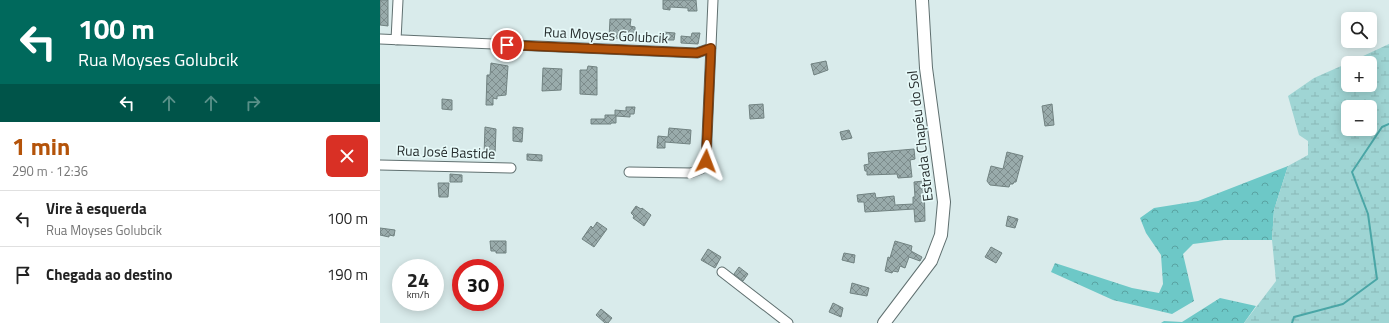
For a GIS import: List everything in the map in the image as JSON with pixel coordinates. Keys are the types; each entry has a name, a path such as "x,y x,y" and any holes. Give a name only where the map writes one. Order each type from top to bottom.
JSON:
{"main road":[{"name":"Estrada Chapéu do Sol","path":"884,323 931,261 941,235 944,202 926,68 922,0"}],"street":[{"path":"396,40 398,0"},
{"path":"629,172 691,173 701,169 706,161 713,0"},
{"name":"Rua Moyses Golubcik","path":"380,39 697,53 711,48"},
{"name":"Rua José Bastide","path":"380,164 511,168"},
{"path":"722,272 788,323"}],"green space":[{"path":"1389,44 1389,323 1244,323 1276,281 1272,240 1274,210 1288,166 1308,155 1308,141 1299,135 1288,96 1314,78 1341,66 1341,92 1377,92 1377,56 1363,56"},
{"path":"1288,166 1274,210 1272,240 1224,240 1193,244 1183,254 1194,301 1172,314 1113,300 1051,272 1055,263 1132,288 1159,293 1163,284 1161,255 1146,233 1140,218 1154,208 1198,201"},
{"path":"1220,298 1256,306 1244,323 1161,323 1164,321 1182,322"}],"building":[{"path":"380,0 388,0 388,26 380,25"},
{"path":"663,0 696,0 697,11 688,11 688,8 670,7 670,10 663,9"},
{"path":"610,19 631,19 630,26 635,27 635,39 609,38"},
{"path":"662,32 675,33 674,40 662,40"},
{"path":"692,33 700,33 698,44 681,43 681,36 691,37"},
{"path":"826,61 828,70 814,75 811,64"},
{"path":"491,63 508,66 506,95 497,96 497,99 493,98 493,105 486,105 487,75 490,75"},
{"path":"588,66 597,67 597,95 580,94 580,70 587,70"},
{"path":"543,68 562,69 561,90 542,91"},
{"path":"442,99 452,100 452,110 442,109"},
{"path":"763,104 764,118 750,119 749,105"},
{"path":"1052,104 1054,125 1045,126 1042,106"},
{"path":"626,107 635,107 634,114 630,114 630,117 616,116 616,123 611,124 591,124 591,119 605,119 605,115 615,115 615,110 626,111"},
{"path":"485,127 496,129 495,156 484,155"},
{"path":"513,127 523,128 522,142 513,141"},
{"path":"669,128 691,130 690,144 665,142 665,148 657,148 658,136 668,137"},
{"path":"849,130 852,138 842,140 840,132"},
{"path":"914,149 915,159 910,160 912,177 898,178 897,174 867,175 867,171 865,171 864,165 869,164 868,153"},
{"path":"1007,152 1023,156 1016,182 1010,184 1009,187 990,185 987,181 991,166 1003,169"},
{"path":"527,154 542,155 542,161 527,160"},
{"path":"450,174 462,175 462,182 450,182"},
{"path":"924,181 925,221 915,222 914,209 865,212 864,202 858,202 857,195 875,193 876,198 894,196 895,205 913,204 913,197 915,197 914,182"},
{"path":"438,183 449,183 448,197 439,197"},
{"path":"636,206 641,209 642,208 651,215 644,226 633,218 634,216 631,213"},
{"path":"1008,216 1018,219 1015,228 1006,226"},
{"path":"597,222 607,229 594,247 582,239 591,226 593,228"},
{"path":"380,228 395,230 394,236 389,235 389,237 380,235"},
{"path":"490,241 506,241 506,253 496,253 496,251 491,251"},
{"path":"895,241 912,246 911,251 922,257 920,261 909,257 905,268 900,266 898,272 893,271 892,273 885,271 888,257 890,258"},
{"path":"991,247 1002,253 996,263 985,257"},
{"path":"708,249 721,257 715,268 701,260"},
{"path":"844,253 855,255 854,263 842,260"},
{"path":"739,267 748,274 743,281 734,274"},
{"path":"852,283 869,288 867,296 850,293"},
{"path":"833,303 843,308 841,317 829,312"},
{"path":"601,309 612,318 608,323 605,323 596,315"}],"waterway":[{"path":"1292,323 1294,317 1343,304 1377,279 1368,214 1352,172 1382,127 1389,124"}],"route":[{"path":"507,45 697,53 711,48 706,161"}]}
